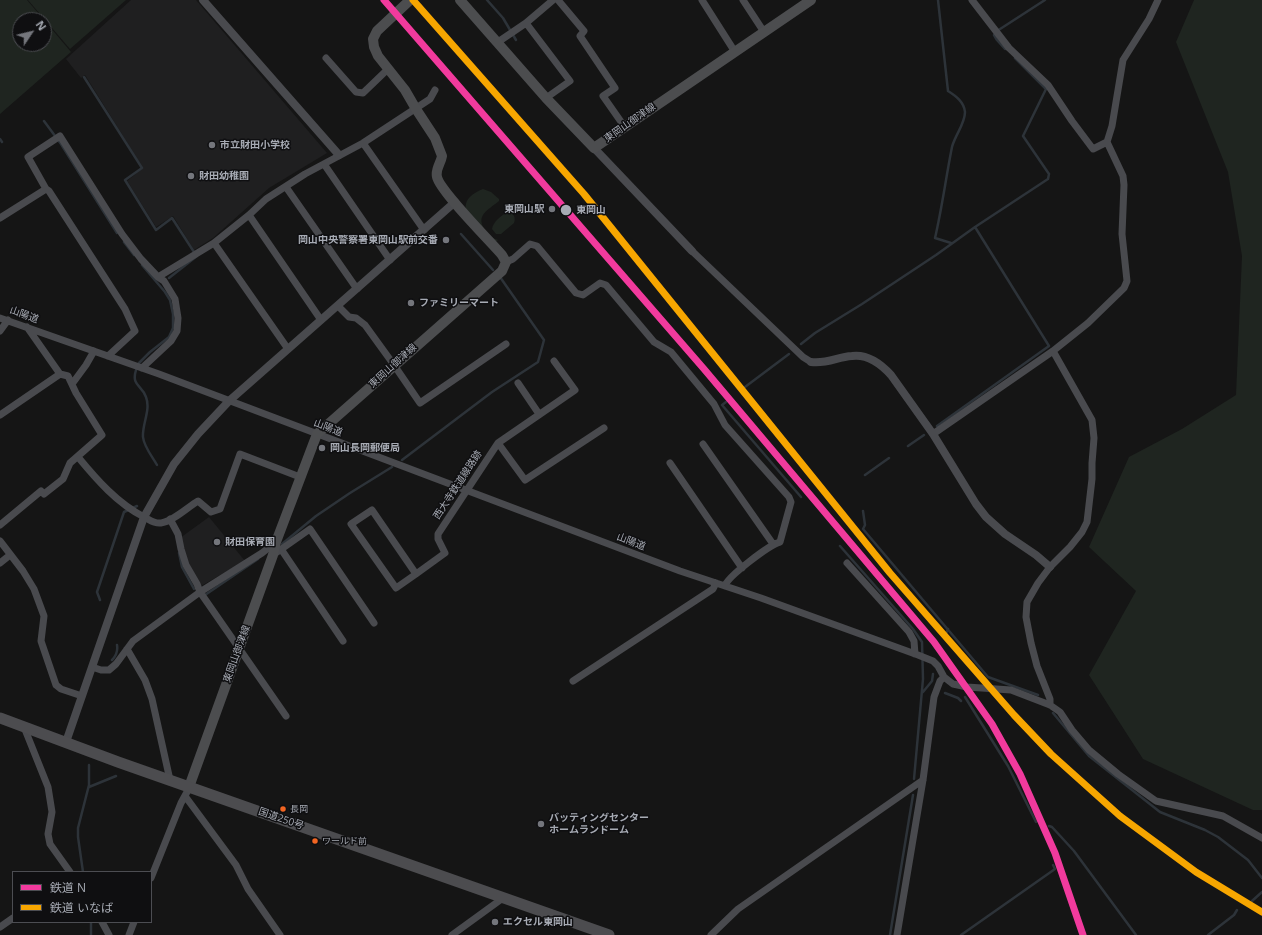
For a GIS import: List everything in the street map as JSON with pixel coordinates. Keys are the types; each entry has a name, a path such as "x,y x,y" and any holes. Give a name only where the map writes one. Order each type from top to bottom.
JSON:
{"highway":[{"name":"国道250号","path":"0,718 25,731 66,742 170,780 187,791 609,935"}],"main road":[{"path":"410,0 377,31 373,39 374,47 378,56 405,90 435,138 442,156 436,174 438,181 502,255 506,262"},
{"name":"東岡山御津線","path":"460,0 546,98 594,148 624,126 811,0"},
{"name":"東岡山御津線","path":"187,791 277,549 300,477 317,434 502,271 506,262"}],"street":[{"path":"203,0 339,155"},
{"path":"498,42 526,23 553,0"},
{"path":"558,0 584,31 580,36 615,88 603,96 624,126"},
{"path":"702,0 735,52"},
{"path":"743,0 764,32"},
{"path":"972,0 1009,48 1048,84 1068,115 1093,149 1107,142"},
{"path":"933,434 1053,351 1088,323 1124,288 1127,281 1122,234 1124,185 1122,176 1107,142 1112,126 1123,60 1149,18 1158,0"},
{"path":"526,23 570,81 546,98"},
{"path":"326,58 356,92 363,93 388,69"},
{"path":"158,277 214,243 249,215 266,199 305,174 362,143 416,109 430,99 435,90"},
{"path":"108,356 135,331 125,309 49,191 46,189 28,157 60,136 122,234 141,259 158,277 164,280 175,299 178,318 177,331 171,341 142,368"},
{"path":"362,143 424,230"},
{"path":"594,148 692,251 803,357 811,362 831,362 852,356 865,357 879,364 891,375 933,434 976,504 986,517 1050,568"},
{"path":"324,164 390,260"},
{"path":"286,187 357,289"},
{"path":"0,218 46,189"},
{"path":"66,742 144,517 174,464 198,434 229,401 455,202"},
{"path":"249,215 321,320"},
{"path":"214,243 288,349"},
{"path":"506,262 513,259 530,244 537,246 576,293 583,295 600,283 606,285 654,342 671,352 714,404 726,425 789,497 790,502 780,542 774,544 742,568 726,581 725,586"},
{"path":"338,306 349,317 356,318 365,325 420,403 506,344"},
{"name":"山陽道","path":"0,318 142,368 680,572 725,586 933,661 938,666 944,677"},
{"path":"0,331 8,320"},
{"path":"0,525 42,491 44,494 63,479 70,464 102,435 76,393 68,376 60,374 27,327"},
{"path":"72,384 94,351"},
{"path":"1050,704 1050,699 1037,666 1031,643 1026,617 1028,602 1038,583 1078,537 1087,522 1092,479 1094,438 1092,420 1053,351"},
{"path":"554,361 575,390 496,445 525,480 604,428"},
{"path":"0,415 60,374"},
{"path":"518,383 539,414"},
{"path":"703,444 774,544"},
{"name":"西大寺鉄道線路跡","path":"416,574 445,553 438,539 438,534 496,445"},
{"path":"78,456 100,483 128,508 155,523 162,523 170,520 198,501 211,512 220,509 240,454 300,477"},
{"path":"670,463 742,568"},
{"path":"372,510 416,574 396,588 352,524 372,510"},
{"path":"170,520 178,534 186,565 200,592 240,647 286,716"},
{"path":"92,667 100,670 109,670 116,664 133,641 200,592 262,552 277,549 310,529 374,623"},
{"path":"0,541 23,571 34,589 44,616 41,641 56,685 61,689 82,696"},
{"path":"277,549 343,641"},
{"path":"0,563 10,555"},
{"path":"847,563 909,632 914,640 917,655"},
{"path":"573,681 713,589 716,583"},
{"path":"127,649 145,680 152,699 170,780"},
{"path":"897,935 923,780 934,698 940,680 944,677 952,684 967,687 1011,690 1050,704 1060,712 1072,730 1089,750 1118,774 1156,800 1223,816 1262,838"},
{"path":"25,731 45,778 49,794 52,812 48,834 50,844 69,871"},
{"path":"710,935 738,909 923,780"},
{"path":"152,875 181,802 187,791 236,865 248,889 280,935"},
{"path":"1250,831 1262,833"},
{"path":"452,935 503,898"},
{"path":"0,927 12,919"},
{"path":"103,923 109,935"},
{"path":"129,935 134,923"}],"shaded area":[{"path":"0,0 27,0 37,12 12,12 12,52 52,52 52,29 71,52 0,114"},
{"path":"28,0 126,0 70,49 52,28 52,12 38,12"},
{"path":"131,0 196,0 327,153 269,188 213,238 194,250 173,216 156,227 127,181 143,168 85,75 81,78 66,59"},
{"path":"1194,0 1262,0 1262,810 1253,810 1143,759 1089,675 1136,591 1089,547 1129,457 1182,429 1236,395 1242,256 1228,172 1176,42"},
{"path":"483,189 491,192 499,199 499,201 487,210 481,221 486,231 493,238 498,240 495,242 466,210 466,203 470,197"},
{"path":"509,212 514,216 514,223 501,234 496,234 492,229 494,224 501,216"},
{"path":"209,517 245,561 201,586 189,567 180,538"}],"waterway":[{"path":"487,0 503,18 516,40"},
{"path":"938,0 948,91 957,97 965,112 965,116 952,147 935,238 951,243"},
{"path":"1005,49 994,35 997,31 1045,0"},
{"path":"801,344 815,333 862,304 1048,179 1049,174 1023,136 1046,89 1015,58"},
{"path":"84,77 142,168 125,180 156,230 172,218 194,252"},
{"path":"44,121 61,144 117,233"},
{"path":"937,426 1049,346 975,227"},
{"path":"461,234 493,270"},
{"path":"124,242 134,255"},
{"path":"169,278 197,256"},
{"path":"139,363 169,337 173,328 173,314 170,300 142,265"},
{"path":"402,460 492,392 538,362 544,340 500,277"},
{"path":"745,387 789,354"},
{"path":"136,370 135,379 146,397 148,407 143,437 147,448 157,465"},
{"path":"726,402 722,405 801,497"},
{"path":"908,446 924,435"},
{"path":"865,475 889,458"},
{"path":"282,544 316,516 392,467"},
{"path":"100,600 97,592 124,512 137,506"},
{"path":"863,511 865,525 863,529 988,677 1038,695"},
{"path":"840,546 913,629 922,642 923,679 914,779"},
{"path":"179,553 182,567 194,589"},
{"path":"205,595 258,559"},
{"path":"945,636 948,629"},
{"path":"112,660 115,657 117,645"},
{"path":"923,692 932,681 933,674"},
{"path":"945,693 958,698 961,701"},
{"path":"965,697 1008,766 1036,822"},
{"path":"1053,713 1089,756 1160,812 1205,830 1218,837 1248,860 1262,878"},
{"path":"83,871 78,828 89,785 89,765"},
{"path":"89,787 116,776"},
{"path":"890,935 913,795"},
{"path":"1049,826 1052,827 1074,851 1136,935"},
{"path":"961,935 1055,869 1053,865"},
{"path":"1252,901 1262,892"},
{"path":"1208,935 1234,915 1237,910"},
{"path":"91,923 91,935"}],"rail line":[{"name":"N","path":"384,0 704,369 934,642 992,724 1020,774 1055,853 1083,935"},
{"name":"いなば","path":"413,0 584,194 890,573 1014,715 1051,754 1120,816 1196,872 1262,912"}],"place":[{"name":"市立財田小学校","path":"212,145"},
{"name":"財田幼稚園","path":"191,176"},
{"name":"東岡山駅","path":"552,209"},
{"name":"東岡山","path":"566,210"},
{"name":"岡山中央警察署東岡山駅前交番","path":"446,240"},
{"name":"ファミリーマート","path":"411,303"},
{"name":"岡山長岡郵便局","path":"322,448"},
{"name":"財田保育園","path":"217,542"},
{"name":"長岡","path":"283,809"},
{"name":"バッティングセンター ホームランドーム","path":"541,824"},
{"name":"ワールド前","path":"315,841"},
{"name":"エクセル東岡山","path":"495,922"}]}
